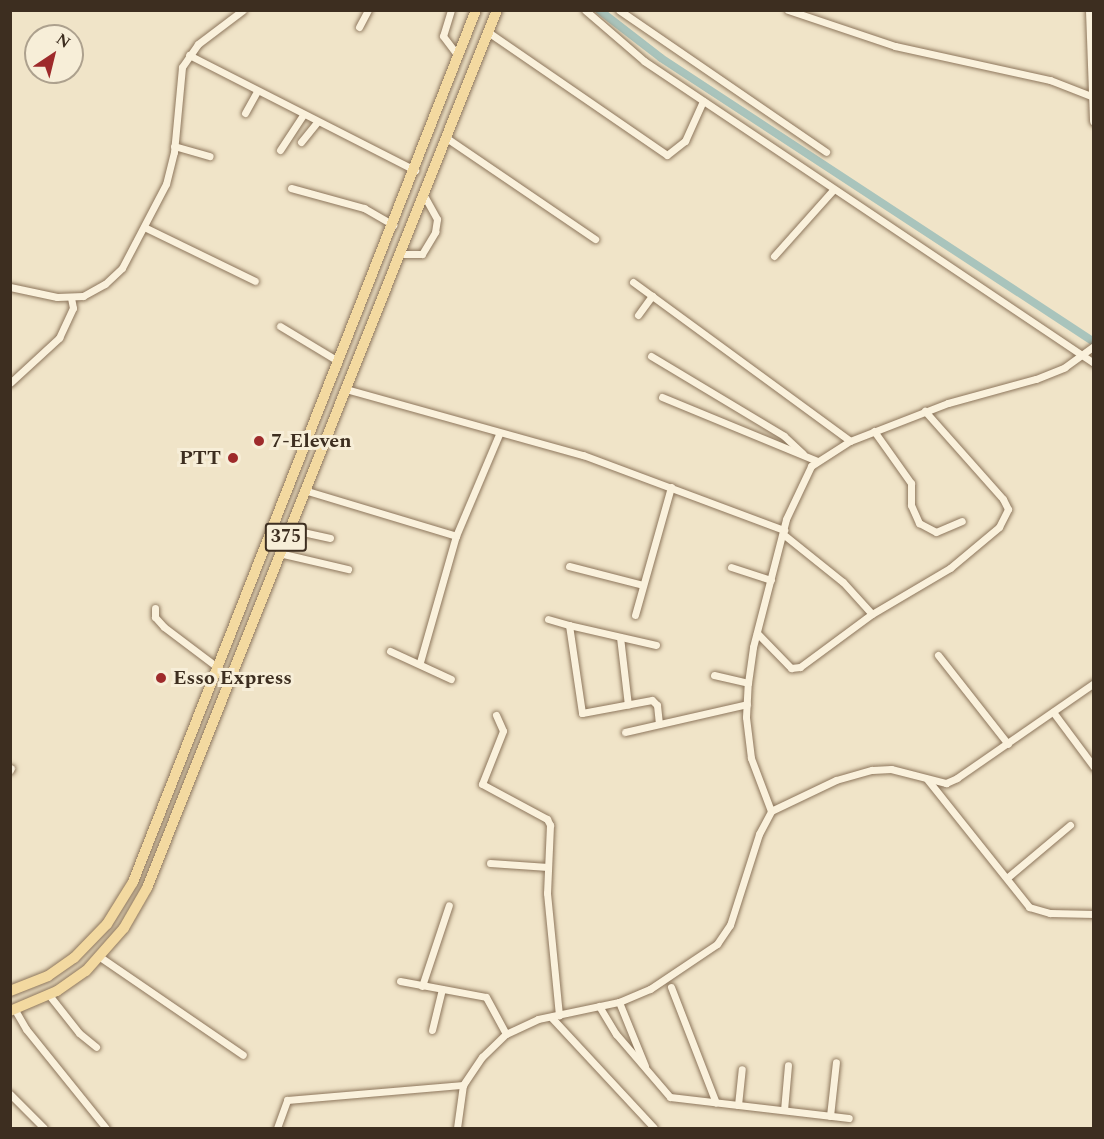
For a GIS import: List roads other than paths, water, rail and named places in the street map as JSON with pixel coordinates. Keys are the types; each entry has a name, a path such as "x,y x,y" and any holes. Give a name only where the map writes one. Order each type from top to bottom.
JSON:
{"main road":[{"name":"375","path":"12,987 48,976 74,958 120,905 133,882 338,361 416,170 476,10"},
{"name":"375","path":"13,1010 50,995 72,982 100,957 124,928 147,888 304,490 448,139 496,10"},
{"path":"1090,10 1091,96 1094,121"},
{"path":"423,152 448,139"}],"street":[{"path":"10,287 71,298 105,284 122,268 146,228 166,184 174,146 179,82 189,55 212,31 243,10"},
{"path":"359,27 368,10"},
{"path":"451,10 443,36 458,56"},
{"path":"585,10 644,61 1094,363"},
{"path":"619,10 826,152"},
{"path":"788,10 895,46 1050,80 1091,96"},
{"path":"488,32 667,154 685,141 703,101"},
{"path":"189,55 303,115 416,170"},
{"path":"245,113 257,91"},
{"path":"280,150 303,115"},
{"path":"301,142 317,122"},
{"path":"448,139 595,239"},
{"path":"174,146 210,156"},
{"path":"291,188 364,208 393,225"},
{"path":"774,256 833,190"},
{"path":"401,254 422,254 435,232 438,219 425,196"},
{"path":"146,228 255,281"},
{"path":"633,282 850,441"},
{"path":"638,315 652,296"},
{"path":"10,383 63,332 73,308 71,298"},
{"path":"280,326 338,361"},
{"path":"771,811 751,758 747,704 748,683 757,633 783,532 795,496 817,461 850,441 925,411 1036,379 1082,356 1092,348"},
{"path":"651,356 784,436 803,454"},
{"path":"346,389 499,434 584,455 783,532 843,582 872,615"},
{"path":"662,397 817,461"},
{"path":"757,633 795,669 872,615 950,568 1007,516 1008,509 1003,500 925,411"},
{"path":"874,431 911,483 911,505 919,523 936,532 962,521"},
{"path":"420,662 456,536 499,434"},
{"path":"635,615 671,487"},
{"path":"304,490 456,536"},
{"path":"289,529 330,538"},
{"path":"279,553 348,569"},
{"path":"569,566 643,585"},
{"path":"730,567 771,580"},
{"path":"155,608 155,616 164,627 217,667"},
{"path":"548,620 656,645"},
{"path":"569,625 579,709 588,715 655,701 659,724"},
{"path":"620,637 628,705"},
{"path":"390,651 420,662 451,679"},
{"path":"938,656 1008,744"},
{"path":"714,675 748,683"},
{"path":"457,1128 463,1085 482,1057 506,1034 555,1016 619,1002 650,989 717,944 730,924 759,834 771,811 836,780 872,770 891,770 946,783 1008,744 1094,683"},
{"path":"625,732 747,704"},
{"path":"1053,712 1094,767"},
{"path":"496,715 503,731 482,784 549,821 547,893 555,1016 654,1128"},
{"path":"927,779 1008,877 1022,899 1035,910 1094,914"},
{"path":"1008,877 1070,825"},
{"path":"490,863 548,867"},
{"path":"422,986 449,905"},
{"path":"100,957 243,1055"},
{"path":"400,981 486,997 506,1034"},
{"path":"671,987 716,1103"},
{"path":"432,1030 442,989"},
{"path":"50,995 79,1033 96,1047"},
{"path":"619,1002 645,1067"},
{"path":"598,1006 616,1034 670,1097 849,1118"},
{"path":"13,1010 106,1128"},
{"path":"830,1116 836,1062"},
{"path":"784,1110 788,1065"},
{"path":"738,1105 742,1069"},
{"path":"277,1128 287,1100 463,1085"},
{"path":"10,1094 44,1128"}],"waterway":[{"path":"599,10 661,58 1094,342"}],"place":[{"name":"7-Eleven","path":"259,441"},
{"name":"PTT","path":"233,458"},
{"name":"Esso Express","path":"161,678"}]}
